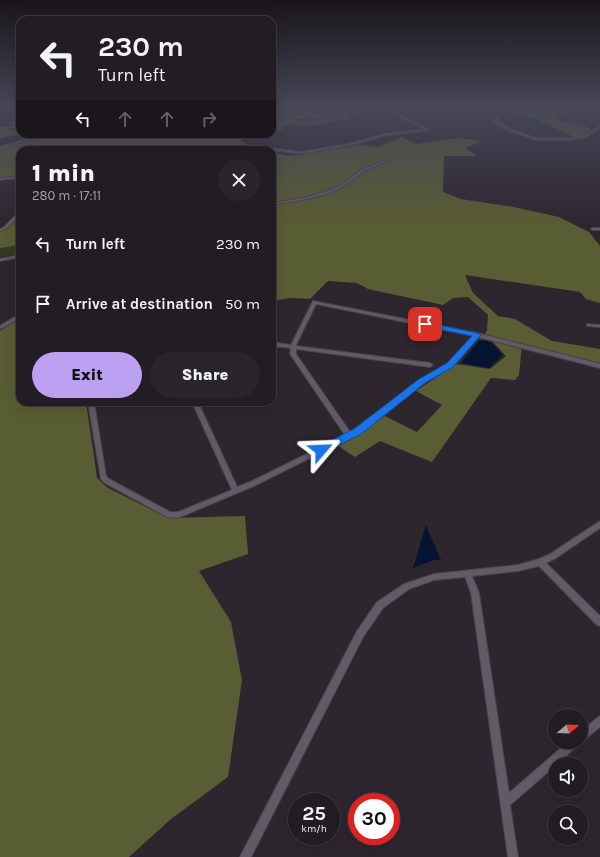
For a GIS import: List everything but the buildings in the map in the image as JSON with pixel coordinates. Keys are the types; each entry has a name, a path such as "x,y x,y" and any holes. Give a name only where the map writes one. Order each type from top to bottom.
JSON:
{"street":[{"path":"0,148 10,145"},
{"path":"276,150 301,153 346,145"},
{"path":"276,203 303,199 326,193 340,187 362,171 386,161"},
{"path":"0,179 16,177"},
{"path":"0,230 5,228 16,217"},
{"path":"593,229 600,229"},
{"path":"0,260 16,257"},
{"path":"349,436 293,354 294,346 315,302 477,335 600,366"},
{"path":"0,328 16,318"},
{"path":"589,325 600,326"},
{"path":"92,406 103,477 107,481 169,515 178,515 235,490 358,431 422,381 455,361 477,335"},
{"path":"276,344 430,365"},
{"path":"197,406 235,490"},
{"path":"245,857 360,634 380,605 407,586 434,577 518,568 540,562 553,556 600,524"},
{"path":"540,562 600,622"},
{"path":"467,574 475,593 513,857"},
{"path":"588,731 600,721"},
{"path":"506,802 567,749"}],"green space":[{"path":"15,145 248,146 16,146 16,176 0,178 0,150"},
{"path":"360,145 379,147 384,145 472,145 465,148 477,156 444,156 443,192 461,199 514,207 559,217 589,232 600,246 600,303 586,299 580,292 465,275 473,293 498,316 515,319 552,341 600,349 600,363 522,344 519,375 515,380 491,378 432,462 380,441 355,457 337,445 385,416 417,432 442,405 416,391 456,364 490,369 506,356 492,341 480,339 487,331 488,315 468,297 453,298 443,305 368,289 357,283 328,281 310,299 290,298 276,300 276,154 293,156"},
{"path":"16,218 16,246 0,248 0,232"},
{"path":"16,229 16,255 0,257 0,243"},
{"path":"16,320 16,406 87,406 97,478 108,488 168,518 245,516 248,554 199,571 231,622 242,680 228,777 171,819 129,857 0,857 0,331"}],"water":[{"path":"483,340 491,342 503,355 489,368 461,363 479,341"},
{"path":"426,525 441,560 434,560 413,568"}],"route":[{"path":"321,450 358,431 422,381 450,365 477,335 425,324"}]}
